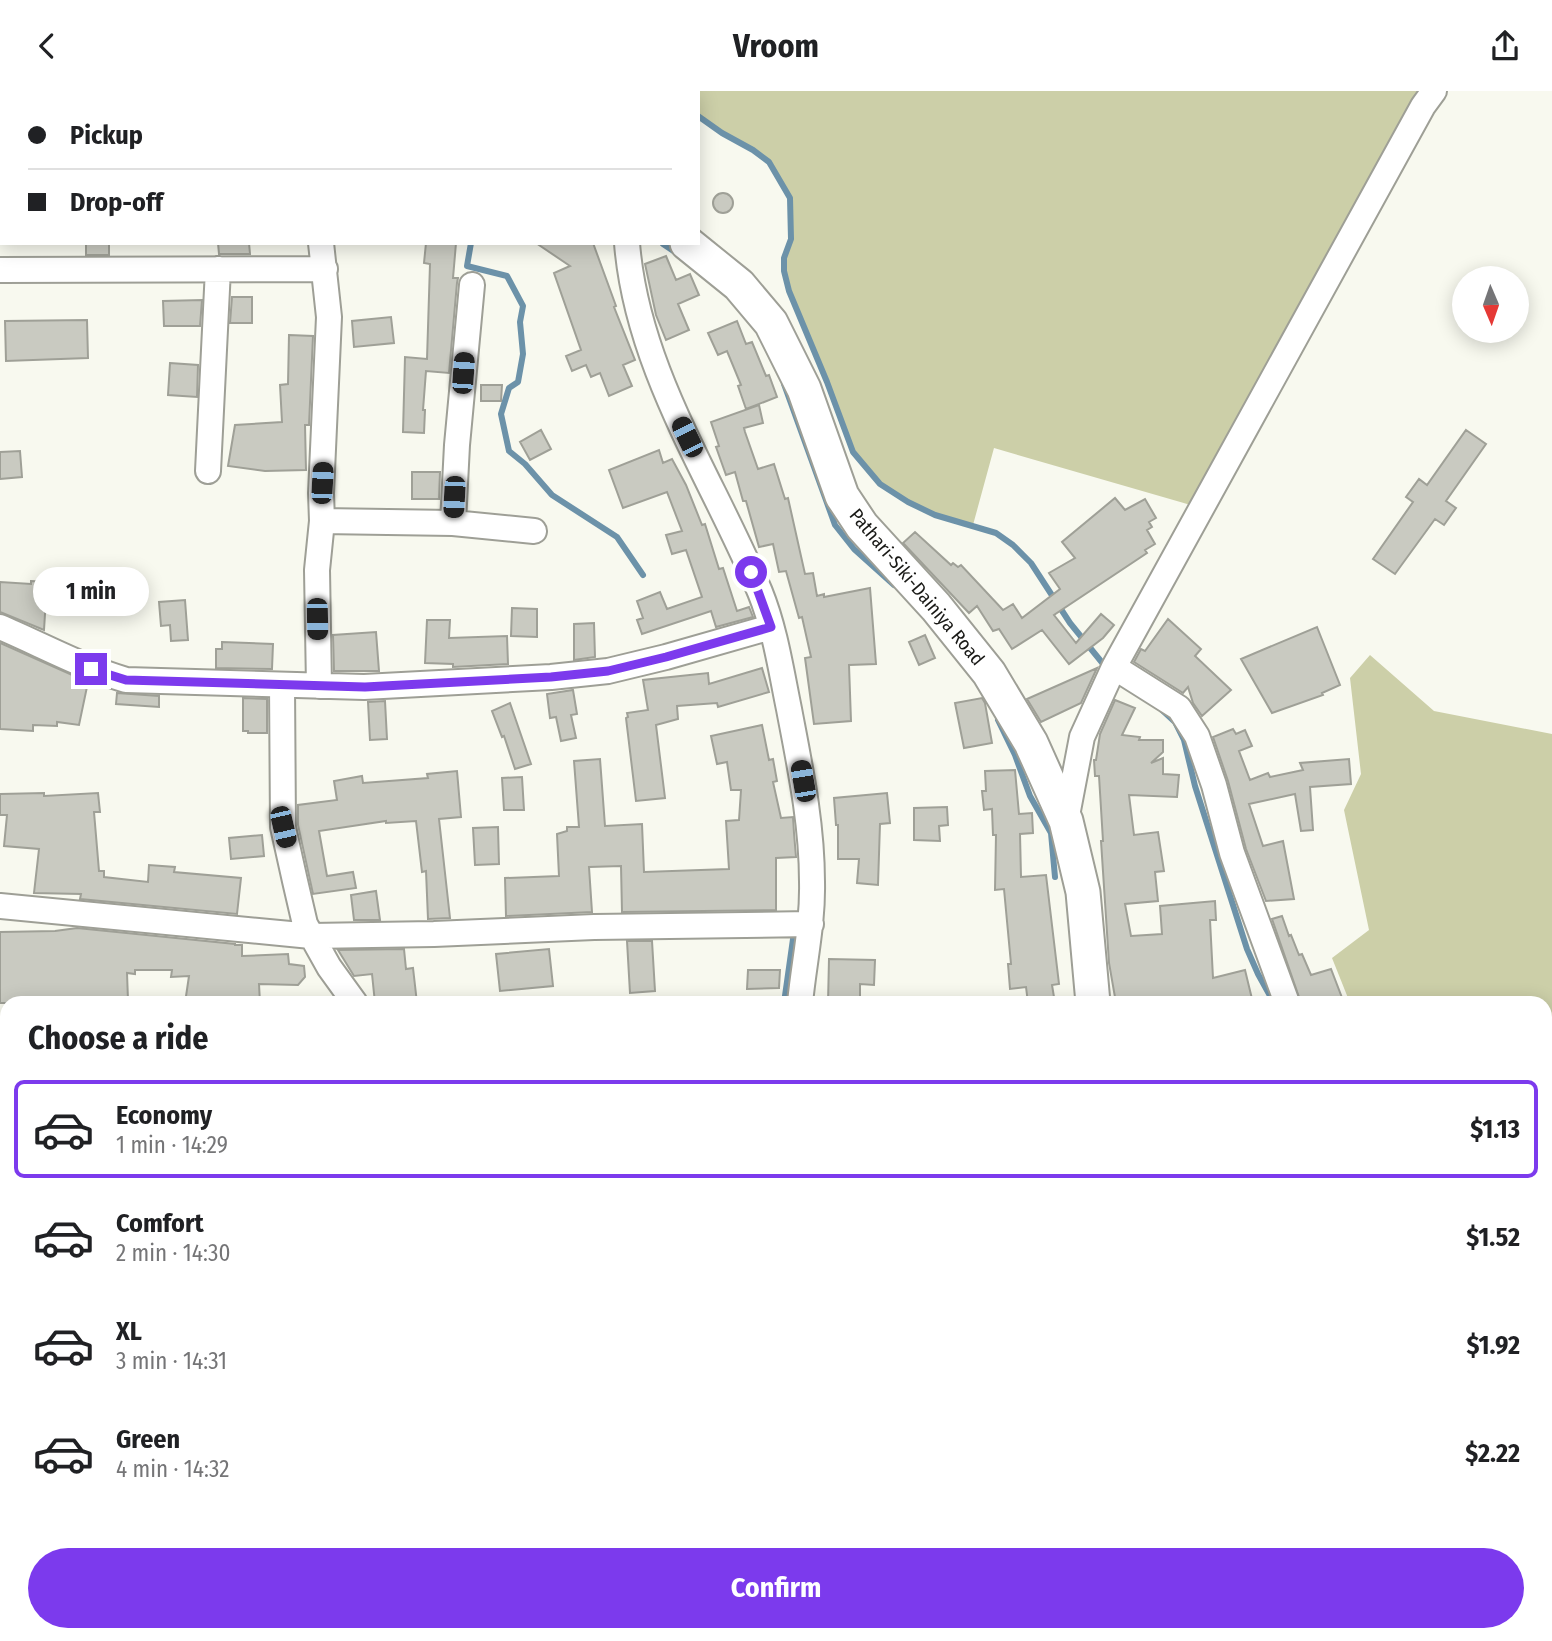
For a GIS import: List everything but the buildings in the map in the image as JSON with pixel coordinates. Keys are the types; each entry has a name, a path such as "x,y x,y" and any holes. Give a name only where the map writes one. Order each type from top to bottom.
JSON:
{"main road":[{"name":"Pathari-Siki-Dainiya Road","path":"689,245 739,285 771,323 804,389 842,496 862,526 936,607 989,673 1031,743 1066,821 1083,892 1092,996"}],"street":[{"path":"1066,821 1082,737 1114,667 1425,96"},
{"path":"319,686 317,570 322,521 329,317 321,245"},
{"path":"627,245 629,275 643,331 665,392 731,528 760,594 771,627 810,822 813,883 811,924 801,996"},
{"path":"208,471 218,269"},
{"path":"0,270 325,269"},
{"path":"453,523 472,285"},
{"path":"322,521 453,523 534,531"},
{"path":"0,627 91,669 126,680 365,687 551,677 608,671 771,627"},
{"path":"1114,667 1179,708 1197,736 1233,853 1284,996"},
{"path":"282,685 283,827 305,924 329,967 350,996"},
{"path":"0,906 311,936 594,927 811,924"}],"green space":[{"path":"700,91 1417,91 1423,106 1201,508 994,448 973,525 922,508 890,491 876,480 853,452 790,295 785,264 793,215 788,195 765,158 724,135 700,117"},
{"path":"1370,655 1434,711 1552,734 1552,996 1347,996 1332,958 1369,930 1344,810 1361,774 1350,678"}],"waterway":[{"path":"700,117 769,162 790,198 791,239 784,258 784,271 789,291 853,452 880,484 908,502 935,515 996,533 1013,545 1031,563 1070,623 1104,665"},
{"path":"471,245 467,266 507,276 523,306 520,322 523,354 518,382 509,388 501,414 509,451 525,464 552,495 617,537 643,575"},
{"path":"664,245 678,254"},
{"path":"784,384 835,525 854,549 894,585"},
{"path":"1162,710 1175,722 1184,740 1195,786 1247,949 1270,996"},
{"path":"998,720 1030,796 1051,833 1055,877"},
{"path":"785,996 794,932"}],"route":[{"path":"91,669 126,680 365,687 551,677 608,671 771,627 751,572"}]}
